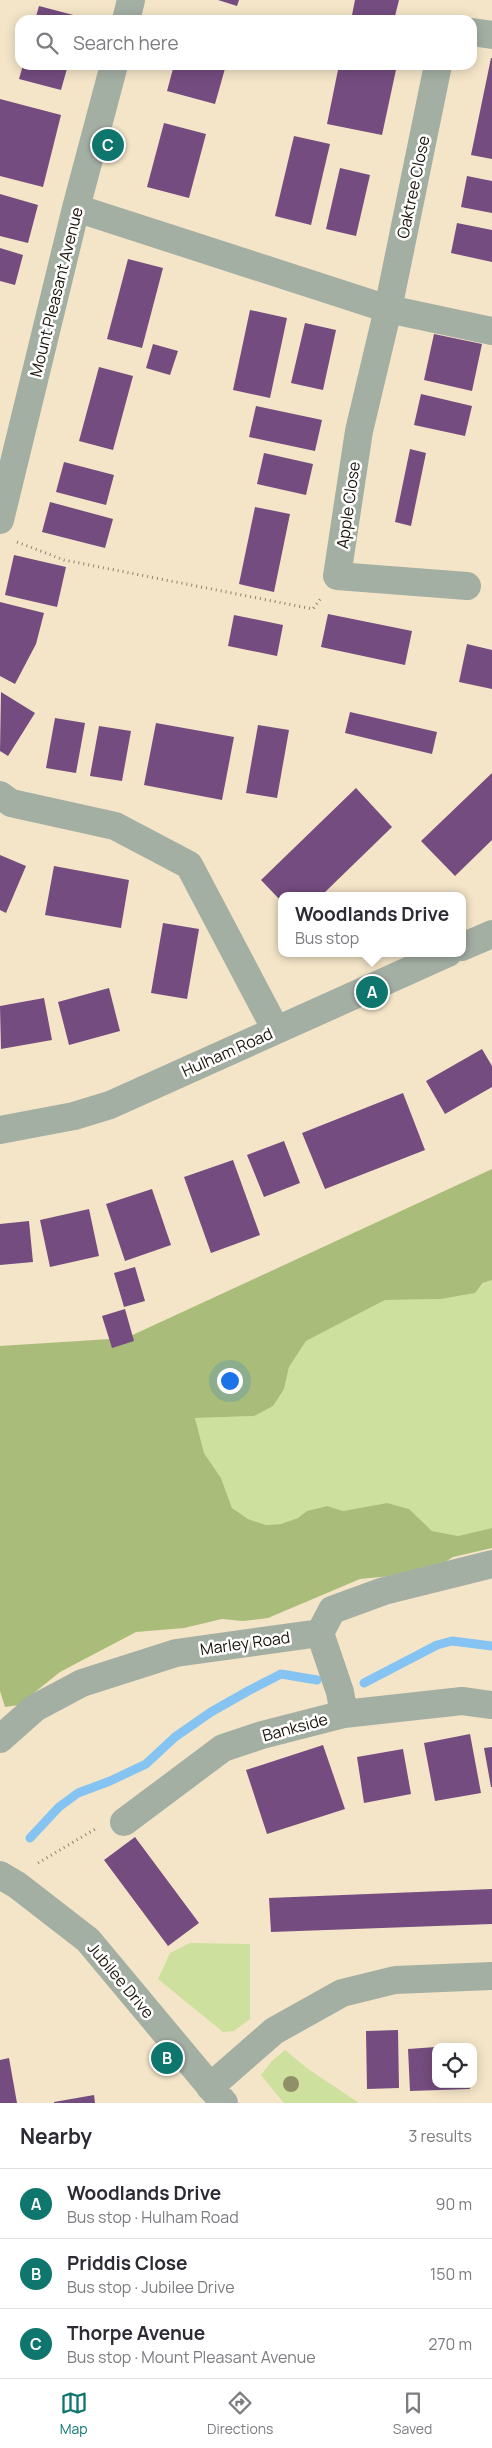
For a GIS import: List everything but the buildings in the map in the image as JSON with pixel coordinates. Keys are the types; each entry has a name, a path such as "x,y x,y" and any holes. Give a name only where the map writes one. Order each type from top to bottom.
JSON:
{"street":[{"path":"128,15 132,0"},
{"path":"477,33 492,35"},
{"name":"Mount Pleasant Avenue","path":"5,530 76,208 113,70"},
{"name":"Oaktree Close","path":"388,309 437,70"},
{"path":"76,208 388,309 492,331"},
{"name":"Apple Close","path":"337,576 359,431 388,309"},
{"path":"337,576 466,586"},
{"path":"0,795 11,803 114,826 189,865 276,1030"},
{"path":"466,945 492,934"},
{"name":"Hulham Road","path":"0,1130 74,1116 110,1105 439,957"},
{"path":"344,1714 340,1692 320,1633 332,1610 357,1599 492,1564"},
{"name":"Marley Road","path":"0,1740 35,1708 82,1683 176,1652 320,1633"},
{"name":"Bankside","path":"124,1822 223,1748 262,1735 344,1714 462,1701 492,1705"},
{"name":"Jubilee Drive","path":"9,1880 88,1940 217,2095"},
{"path":"217,2095 274,2031 342,1993 395,1980 492,1976"}],"path":[{"path":"5,530 64,560 313,609 337,576"},
{"path":"9,1880 105,1823 124,1822"}],"green space":[{"path":"492,1169 492,1280 483,1283 475,1293 441,1299 385,1300 306,1341 289,1367 284,1389 273,1406 254,1416 195,1418 204,1453 221,1478 232,1508 248,1519 266,1525 281,1524 298,1518 307,1511 327,1506 343,1511 387,1503 409,1509 432,1531 458,1536 492,1528 492,1548 453,1557 442,1564 410,1574 360,1579 268,1618 243,1621 222,1619 184,1628 136,1632 60,1672 19,1705 5,1707 0,1691 0,1346 126,1338"},
{"path":"492,1280 492,1528 458,1536 432,1531 409,1509 387,1503 343,1511 326,1506 307,1511 298,1518 282,1524 266,1525 248,1519 232,1508 221,1478 204,1453 195,1418 254,1416 284,1389 289,1367 306,1341 385,1300 441,1299 475,1293 484,1283"},
{"path":"190,1943 250,1944 250,2019 234,2031 223,2032 158,1979 170,1953"},
{"path":"285,2050 308,2069 359,2103 284,2103 261,2075 272,2061"}],"waterway":[{"path":"364,1683 437,1645 452,1641 492,1646"},
{"path":"30,1838 59,1807 78,1793 110,1781 146,1764 175,1737 211,1712 248,1691 281,1674 317,1680"}],"place":[{"name":"Thorpe Avenue","path":"108,145"},
{"name":"Woodlands Drive","path":"372,992"},
{"name":"Priddis Close","path":"167,2058"}]}
